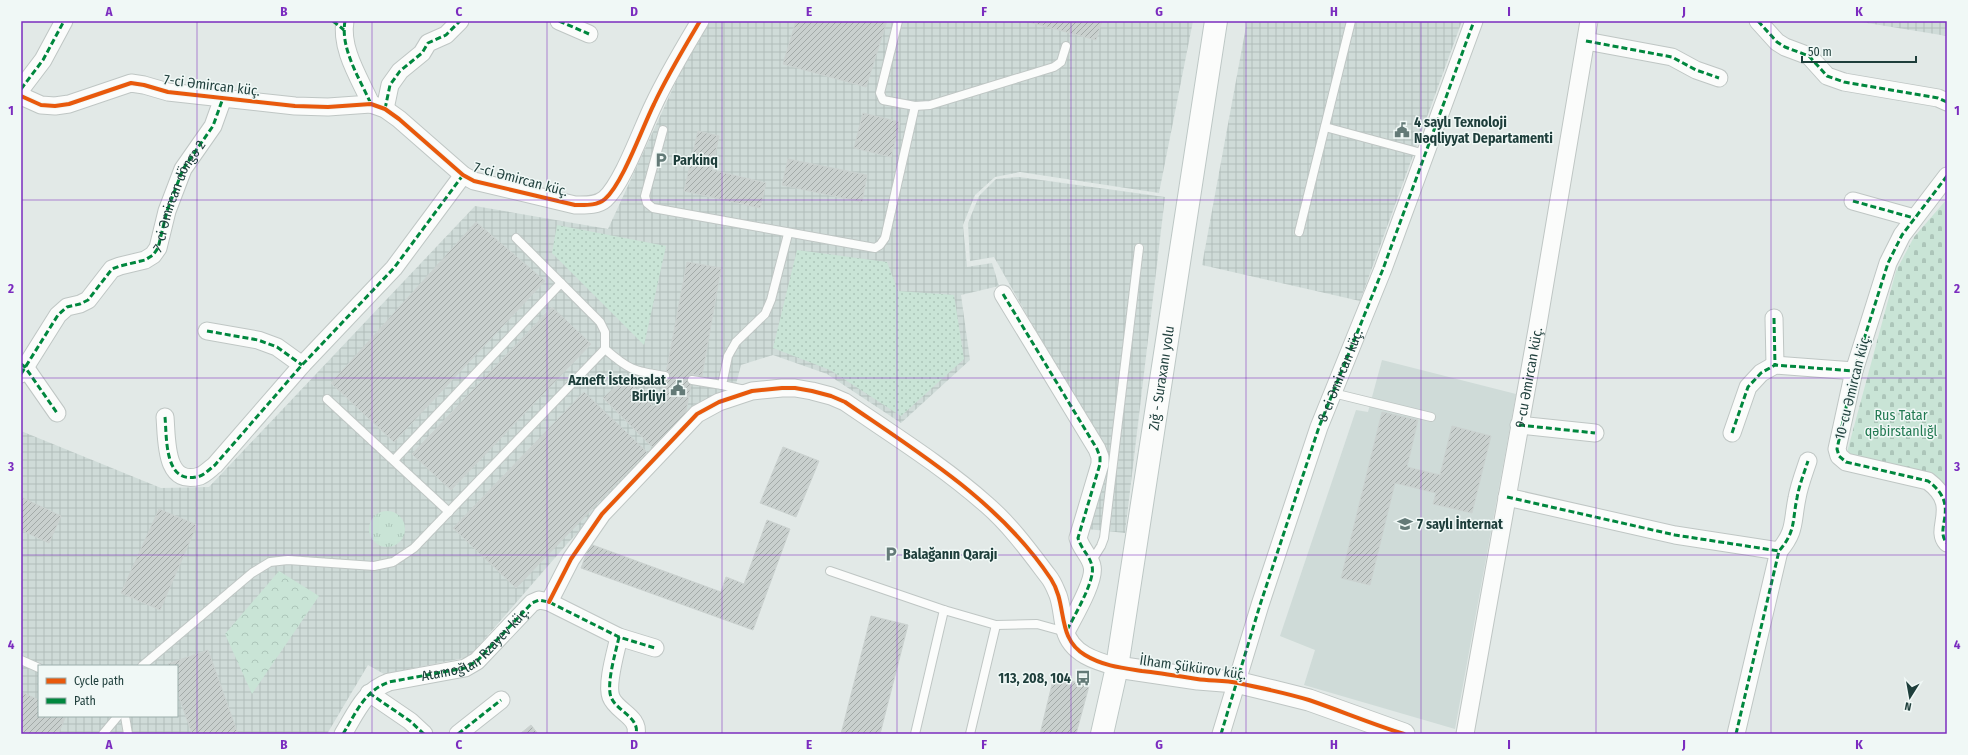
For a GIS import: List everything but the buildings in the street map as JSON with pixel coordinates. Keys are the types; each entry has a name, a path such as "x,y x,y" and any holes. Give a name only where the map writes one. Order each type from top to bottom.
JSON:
{"main road":[{"name":"Zığ - Suraxanı yolu","path":"1102,734 1116,667 1216,21"}],"street":[{"path":"21,89 43,60 64,21"},
{"path":"340,24 350,58 378,106 400,71 422,52 428,43 446,35 460,21"},
{"path":"559,21 589,34"},
{"name":"7-ci Əmircan küç.","path":"21,96 41,105 55,106 69,104 131,83 144,84 168,92 295,106 378,106 399,119 463,175 474,181 575,205 591,205 604,200 616,188 657,98 700,21"},
{"name":"8-ci Əmircan küç.","path":"1221,734 1236,682 1319,427 1383,269 1474,21"},
{"name":"9-cu Əmircan küç.","path":"1465,734 1538,324 1589,21"},
{"path":"1758,21 1776,42 1809,56 1827,76 1844,82 1938,98 1947,102"},
{"path":"1586,41 1672,57 1696,70 1718,78"},
{"name":"7-ci Əmircan döngə 2","path":"22,368 58,315 67,307 80,304 88,300 112,269 145,260 154,255 158,248 167,211 183,169 213,126 223,98"},
{"path":"165,417 170,461 176,473 185,477 200,476 215,465 302,365 394,268 463,175"},
{"name":"10-cu Əmircan küç.","path":"1947,176 1902,235 1888,263 1854,371 1837,449 1839,456 1846,462 1928,481 1937,488 1943,496 1946,506 1943,535 1947,543"},
{"path":"1853,201 1914,218"},
{"path":"1003,294 1097,449 1100,457 1100,464 1078,538 1080,545 1091,562 1093,568 1092,577 1079,608 1066,632"},
{"path":"1774,318 1775,364"},
{"path":"207,331 258,340 277,347 302,365"},
{"path":"1732,433 1748,386 1761,373 1775,364 1854,371"},
{"path":"22,368 57,413"},
{"path":"549,602 571,558 602,514 697,414 719,402 752,391 795,388 831,396 845,402 931,461 987,505 1015,533 1052,580 1060,602 1066,632 1072,645 1085,655 1099,662 1116,667"},
{"path":"1519,425 1595,433"},
{"path":"1736,734 1779,551 1788,540 1792,531 1797,497 1808,461"},
{"path":"1507,497 1675,536 1779,551"},
{"name":"Atamoğlan Rzayev küç.","path":"343,734 369,693 378,686 388,682 465,668 477,661 532,603 539,600 549,602 619,637 655,648"},
{"path":"619,637 610,687 611,698 634,722 636,734"},
{"name":"İlham Şükürov küç.","path":"1116,667 1198,679 1236,682 1309,700 1404,734"},
{"path":"369,693 410,721 424,734"},
{"path":"458,734 501,700"}],"lane":[{"path":"898,21 880,93 883,100 914,106 930,105 1054,67 1061,62 1066,46"},
{"path":"1299,232 1351,21"},
{"path":"663,130 645,196 647,203 653,208 788,234 874,248 880,245 885,238 914,106"},
{"path":"1325,127 1426,154"},
{"path":"722,385 728,356 736,342 765,314 771,300 788,234"},
{"path":"143,665 252,573 270,562 288,560 374,566 393,562 414,548 604,350 605,332 600,322 516,238"},
{"path":"1091,562 1102,546 1104,538 1139,248"},
{"path":"394,460 561,283"},
{"path":"604,350 624,365 636,371 665,376"},
{"path":"692,380 752,391"},
{"path":"1333,393 1431,417"},
{"path":"327,399 449,512"},
{"path":"830,571 944,610 996,625 1037,624 1066,632"},
{"path":"915,734 944,610"},
{"path":"970,734 996,625"},
{"path":"21,660 38,668"},
{"path":"103,734 117,717"},
{"path":"125,717 128,734"}],"shaded area":[{"name":"Azneft İstehsalat Birliyi","path":"710,21 1193,21 1159,193 1020,172 995,177 975,195 963,225 967,267 992,263 999,286 961,295 970,360 901,423 827,374 773,355 741,365 734,392 705,399 567,544 469,657 384,674 368,665 327,734 21,734 21,431 161,488 209,487 475,206 608,229 679,75"},
{"path":"1247,21 1462,21 1360,301 1202,265"},
{"path":"1855,21 1947,21 1947,36"},
{"path":"1019,177 1165,197 1125,533 1087,529 1109,459 994,257 970,261 968,223 979,196 996,179"},
{"name":"7 saylı İnternat","path":"1382,360 1516,394 1455,729 1304,685 1315,650 1280,636 1356,410 1368,412"}],"green space":[{"name":"Rus Tatar qəbirstanlığl","path":"1947,199 1947,487 1928,477 1846,456 1896,271 1914,237"},
{"path":"557,225 666,246 644,345 552,253"},
{"path":"797,250 887,262 898,291 954,295 964,359 901,416 830,370 773,348"},
{"path":"391,511 400,516 404,522 404,536 400,542 391,547 383,547 374,542 370,536 369,525 374,516 380,512"},
{"path":"279,571 319,596 252,694 225,634"}],"marked path":[{"path":"21,89 43,60 64,21"},
{"path":"333,21 344,30"},
{"path":"345,21 344,32 348,53 371,104"},
{"path":"385,109 390,85 400,71 422,53 428,43 446,35 460,21"},
{"path":"559,21 589,34"},
{"path":"1221,734 1260,605 1319,427 1383,269 1474,21"},
{"path":"1758,21 1777,42 1785,47 1809,56 1827,76 1844,82 1938,98 1947,102"},
{"path":"1586,41 1672,57 1696,70 1719,78"},
{"path":"21,374 58,315 67,307 80,304 88,300 112,269 145,260 153,255 158,248 167,211 183,169 213,126 223,98"},
{"path":"165,417 167,448 174,468 180,475 188,478 204,474 215,465 302,365 394,268 463,175"},
{"path":"1947,176 1902,235 1888,263 1854,371 1837,449 1839,456 1846,462 1928,481 1938,490 1943,499 1945,508 1943,530 1947,543"},
{"path":"1853,201 1914,218"},
{"path":"1003,294 1097,449 1100,457 1100,464 1078,538 1091,562 1091,580 1066,632"},
{"path":"1774,318 1775,365"},
{"path":"207,331 258,340 277,347 302,365"},
{"path":"21,364 25,367 57,413"},
{"path":"1732,433 1748,387 1761,373 1775,365 1854,371"},
{"path":"1519,425 1595,433"},
{"path":"1736,734 1779,551 1791,532 1799,489 1808,461"},
{"path":"1507,497 1675,535 1779,551"},
{"path":"343,734 367,697 380,686 389,682 465,668 477,661 532,603 539,600 549,602 619,637 655,648"},
{"path":"619,637 612,667 610,684 611,697 634,723 636,734"},
{"path":"369,693 410,721 424,734"},
{"path":"458,734 501,700"}],"cycle path":[{"path":"21,96 41,105 55,106 69,104 131,83 168,92 295,106 328,107 371,104 385,109 399,119 463,175 474,181 575,205 591,205 605,199 619,181 659,94 700,21"},
{"path":"549,602 571,559 602,514 697,414 719,402 752,391 795,388 831,396 845,402 929,460 983,503 1008,526 1031,551 1051,579 1056,589 1066,630 1070,640 1076,648 1092,659 1120,668 1197,679 1233,682 1283,693 1309,700 1404,734"}],"place":[{"name":"4 saylı Texnoloji Nəqliyyat Departamenti","path":"1402,130"},
{"name":"Parkinq","path":"661,160"},
{"name":"Azneft İstehsalat Birliyi","path":"678,388"},
{"name":"7 saylı İnternat","path":"1405,524"},
{"name":"Balağanın Qarajı","path":"891,554"},
{"name":"113, 208, 104","path":"1083,678"}]}
